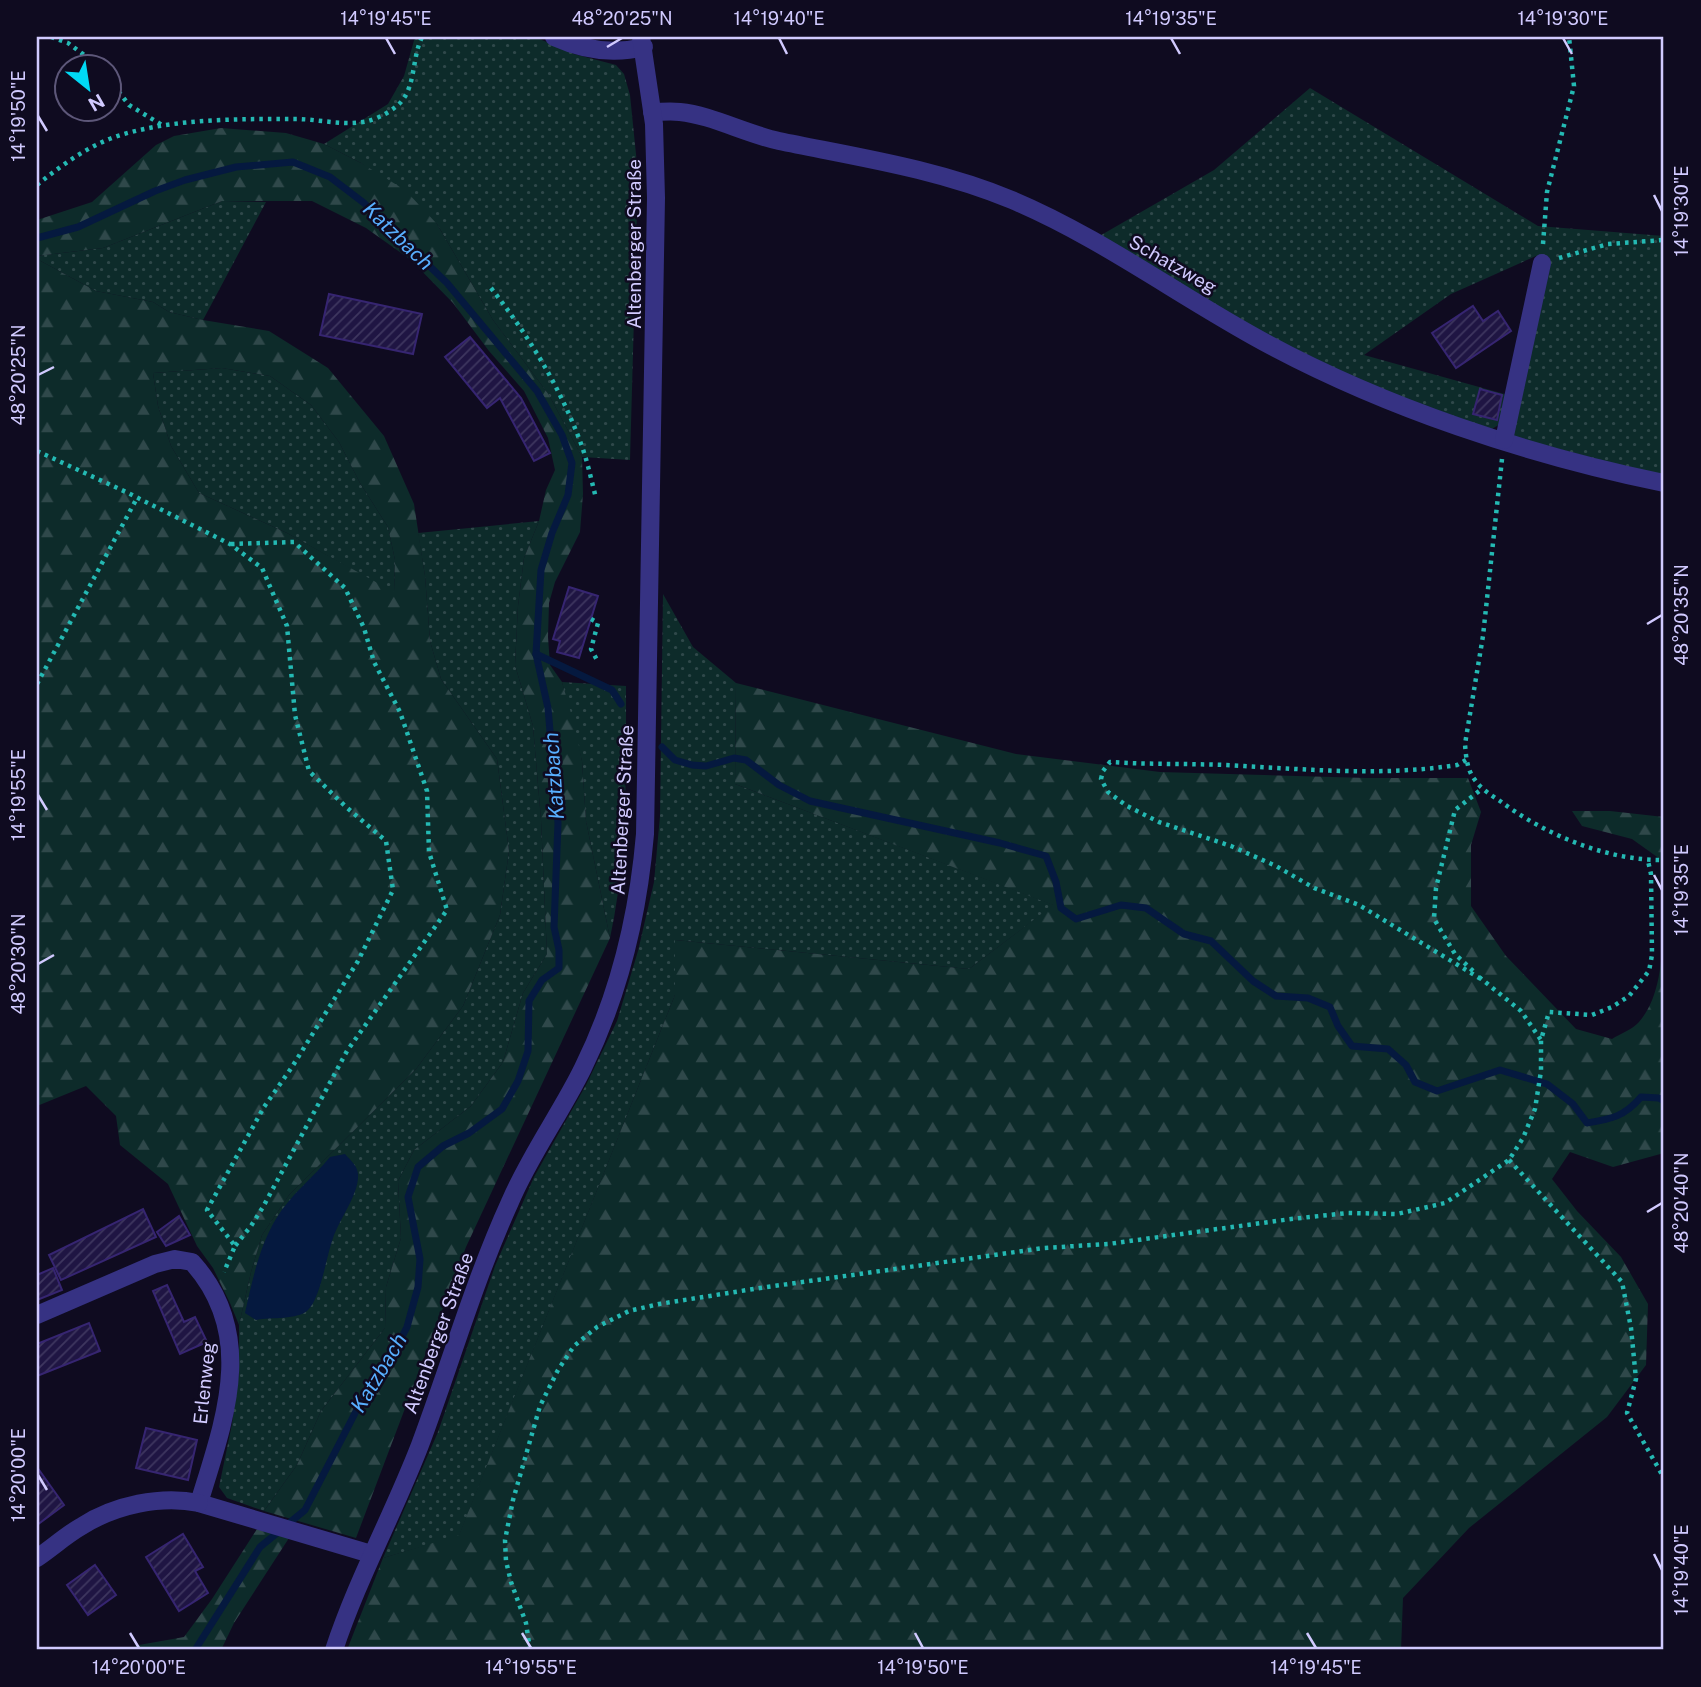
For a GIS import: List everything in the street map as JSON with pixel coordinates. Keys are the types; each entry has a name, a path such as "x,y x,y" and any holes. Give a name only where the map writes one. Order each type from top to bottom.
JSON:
{"street":[{"path":"554,37 590,49 609,52 643,42"},
{"name":"Altenberger Straße","path":"334,1650 370,1554 418,1449 510,1200 583,1069 602,1026 618,981 641,884 647,764 656,198 652,112 643,42"},
{"name":"Schatzweg","path":"652,112 679,111 761,137 914,169 970,184 1013,200 1062,224 1264,342 1338,379 1410,409 1504,440 1594,467 1664,483"},
{"path":"1504,440 1542,263"},
{"name":"Erlenweg","path":"37,1315 155,1264 175,1259 192,1262 215,1293 226,1317 231,1342 226,1406 219,1439 199,1503"},
{"path":"37,1559 102,1514 161,1500 183,1499 370,1554"}],"path":[{"path":"51,37 68,43 80,52"},
{"path":"37,185 86,150 122,134 164,126 253,119 306,119 347,124 371,120 390,110 404,98 422,37"},
{"path":"1570,37 1574,86 1547,192 1542,263 1608,244 1664,240"},
{"path":"122,96 129,105 164,126"},
{"path":"491,288 521,327 555,385 581,443 596,498"},
{"path":"1504,440 1483,636 1465,744 1466,760 1475,780 1526,821 1572,842 1648,860 1664,860"},
{"path":"37,452 230,544 262,568 287,626 295,715 309,771 386,841 393,890 358,961 264,1107 207,1210 235,1246"},
{"path":"37,684 137,498"},
{"path":"215,1293 235,1246 263,1207 347,1051 447,910 429,852 428,791 400,712 374,662 364,628 345,588 294,542 230,544"},
{"path":"591,618 598,623 591,649 597,660"},
{"path":"1466,760 1457,765 1394,772 1303,771 1242,765 1110,762 1101,779 1108,792 1126,806 1158,822 1231,846 1276,866 1314,888 1359,905 1481,979"},
{"path":"1483,788 1455,810 1436,888 1434,919 1455,954 1521,1011 1541,1040"},
{"path":"530,1650 526,1623 506,1561 505,1540 510,1514 540,1406 574,1346 597,1326 629,1311 659,1304 760,1288 1044,1248 1108,1244 1292,1219 1348,1213 1397,1214 1446,1203 1509,1160 1523,1138 1535,1109 1541,1071 1541,1040 1549,1012 1592,1015 1612,1007 1629,996 1649,971 1651,944 1648,860"},
{"path":"1509,1160 1622,1282 1631,1328 1636,1379 1628,1413 1664,1478"}],"green space":[{"path":"415,37 535,37 574,54 616,65 624,74 630,95 638,174 630,460 582,457 549,395 493,320 437,224 361,163 324,144 388,104 404,76"},
{"path":"1310,88 1538,226 1664,236 1664,477 1510,436 1549,257 1536,256 1451,294 1364,355 1508,395 1500,424 1492,429 1377,388 1293,351 1223,314 1096,238 1214,170"},
{"path":"221,128 286,133 324,144 405,190 437,224 493,320 549,395 582,457 580,532 555,582 549,603 548,637 550,665 562,682 575,727 582,761 586,821 610,938 466,1247 356,1538 264,1511 297,1465 321,1411 385,1328 386,1287 401,1238 398,1181 414,1150 471,1106 503,1062 523,993 547,954 541,820 533,726 515,665 524,558 555,470 548,438 524,391 489,351 453,303 411,260 366,228 312,201 222,201 103,248 37,256 37,220 92,202 156,145 174,136"},
{"path":"222,201 266,202 203,320 169,312 153,302 96,291 37,259 37,256 103,248"},
{"path":"37,259 96,291 153,302 169,312 203,320 269,331 328,368 384,436 414,504 425,576 430,641 441,679 497,759 509,851 500,915 463,1006 416,1069 289,1195 262,1235 239,1325 213,1268 197,1246 168,1184 120,1145 116,1116 86,1086 37,1106","holes":["222,368 270,376 311,405 339,442 360,483 388,527 395,560 394,592 287,533 199,493 171,446 158,406 153,373"]},
{"path":"222,368 270,376 311,405 339,442 360,483 388,527 395,560 394,593 287,533 199,493 171,446 158,406 153,373"},
{"path":"539,521 524,558 515,665 533,726 541,820 547,954 523,993 503,1062 471,1106 414,1150 398,1181 401,1238 386,1287 385,1328 321,1411 297,1465 264,1511 227,1498 219,1487 239,1372 239,1325 262,1235 289,1195 416,1069 463,1006 500,915 509,851 497,759 441,679 430,641 425,576 418,533"},
{"path":"663,594 693,647 736,683 735,784 1054,905 969,969 675,940 675,995 459,1536 383,1558 438,1432 495,1266 534,1177 586,1085 617,1021 638,951 654,882 660,816"},
{"path":"562,682 626,686 623,844 610,938 586,821 582,761"},
{"path":"736,683 1016,754 1160,772 1468,778 1481,812 1471,845 1471,906 1506,956 1576,1029 1612,1039 1639,1022 1656,987 1662,944 1660,859 1632,839 1582,826 1572,811 1610,811 1664,817 1664,1153 1613,1167 1570,1152 1552,1179 1577,1211 1621,1257 1648,1304 1646,1365 1607,1417 1469,1528 1403,1598 1401,1650 347,1650 383,1558 459,1535 675,995 675,940 969,969 1053,905 735,784"},
{"path":"257,1529 289,1538 234,1623 221,1650 126,1650 184,1637"}],"water":[{"path":"345,1154 357,1170 357,1184 333,1238 313,1304 298,1315 256,1320 245,1313 257,1265 270,1230 288,1202 330,1157"}],"building":[{"path":"329,294 422,314 413,354 320,335"},
{"path":"1473,306 1483,321 1498,311 1511,331 1456,368 1432,333"},
{"path":"470,337 521,398 550,453 534,461 500,398 487,408 445,357"},
{"path":"1480,389 1502,395 1497,420 1473,414"},
{"path":"569,587 598,596 579,658 557,652 560,641 553,639"},
{"path":"143,1209 156,1237 61,1280 49,1255"},
{"path":"179,1216 190,1235 166,1246 157,1232"},
{"path":"53,1268 62,1290 37,1300 37,1275"},
{"path":"167,1285 184,1322 195,1317 207,1342 180,1354 153,1291"},
{"path":"89,1323 100,1351 37,1376 37,1344"},
{"path":"146,1428 197,1440 188,1480 136,1468"},
{"path":"37,1467 64,1505 37,1525"},
{"path":"183,1534 203,1567 195,1571 208,1593 179,1611 146,1557"},
{"path":"95,1565 116,1595 88,1615 67,1585"}],"waterway":[{"name":"Katzbach","path":"37,238 78,227 185,180 236,167 293,162 330,177 364,203 447,283 537,391 562,435 572,463 568,495 552,533 541,570 536,654 548,708 558,823 554,927 559,950 559,968 542,980 529,1001 528,1051 518,1081 502,1109 469,1133 443,1146 418,1167 408,1197 420,1259 418,1287 407,1327 390,1360 367,1390 305,1510 260,1547 195,1650"},
{"path":"536,654 612,690 621,704"},
{"path":"662,747 675,760 692,765 706,766 734,758 746,760 779,785 810,801 1000,843 1046,856 1056,882 1061,908 1076,919 1121,905 1146,908 1184,934 1211,941 1253,981 1276,996 1308,998 1330,1007 1338,1026 1352,1046 1388,1049 1406,1065 1415,1082 1437,1091 1500,1070 1547,1084 1573,1104 1587,1123 1617,1116 1641,1097 1664,1101"}]}
